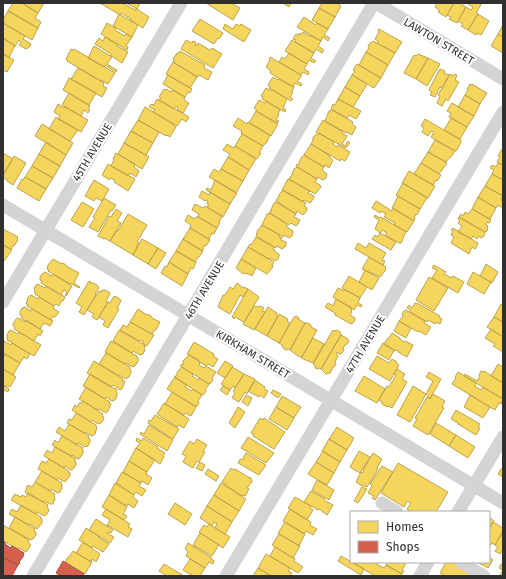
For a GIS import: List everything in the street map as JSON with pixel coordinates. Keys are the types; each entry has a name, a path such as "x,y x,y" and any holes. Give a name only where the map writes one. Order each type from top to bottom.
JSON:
{"street":[{"name":"45TH AVENUE","path":"3,302 181,3"},
{"name":"LAWTON STREET","path":"375,3 503,79"},
{"name":"46TH AVENUE","path":"32,576 375,3"},
{"name":"47TH AVENUE","path":"226,576 503,112"},
{"name":"KIRKHAM STREET","path":"3,205 503,503"},
{"path":"459,511 503,437"},
{"path":"382,503 395,511"},
{"path":"420,576 427,563"},
{"path":"463,563 484,576"}],"building: Homes":[{"path":"13,3 22,3 38,13 35,18 41,22 38,28 8,11"},
{"path":"22,3 44,3 38,13"},
{"path":"100,3 122,3 135,10 137,9 149,17 143,28 121,13 120,15"},
{"path":"126,3 140,3 137,9"},
{"path":"206,3 231,3 240,8 233,20"},
{"path":"283,3 291,3 289,7"},
{"path":"322,3 337,3 341,6 335,17 319,8"},
{"path":"437,3 454,3 446,17 438,12 440,11 435,7"},
{"path":"454,3 463,3 462,5 466,7 457,23 449,19 451,17 447,15"},
{"path":"482,3 476,13 478,14 468,30 461,26 463,24 458,21 466,7 471,10 473,7 468,4"},
{"path":"319,8 335,17 328,29 312,20"},
{"path":"8,11 38,28 32,40 3,23"},
{"path":"119,14 138,25 132,37 113,26"},
{"path":"478,14 489,21 481,35 477,33 476,35 468,30"},
{"path":"304,17 316,25 317,23 328,29 324,35 330,38 328,41 323,37 321,41 297,27"},
{"path":"200,19 223,33 214,44 192,31"},
{"path":"3,23 25,36 23,39 31,45 26,49 19,45 21,42 19,40 15,46 3,38"},
{"path":"107,23 116,28 115,30 125,36 126,34 132,37 126,46 128,47 127,50 101,34"},
{"path":"225,24 233,29 236,24 240,26 241,24 251,30 244,42 223,29"},
{"path":"503,25 503,37 498,34"},
{"path":"379,29 402,42 395,53 377,43 378,41 375,39"},
{"path":"303,32 321,41 318,46 324,50 322,53 316,49 314,53 295,42 296,40 293,39 296,34 299,35"},
{"path":"498,34 503,37 503,53 491,46"},
{"path":"105,37 128,52 122,63 95,44 99,38 103,41"},
{"path":"3,38 15,46 9,57 3,54"},
{"path":"186,40 192,43 193,41 196,42 196,46 198,43 210,50 212,48 222,54 213,68 181,49"},
{"path":"292,40 314,53 311,58 316,61 314,63 309,60 307,64 285,51"},
{"path":"373,41 395,53 388,65 366,52 369,48 368,46"},
{"path":"94,46 112,57 107,64 117,70 116,72 105,65 104,67 88,58"},
{"path":"71,49 74,49 115,73 108,84 67,61 66,59"},
{"path":"180,51 205,65 204,68 212,72 208,80 199,75 198,77 173,62 173,59"},
{"path":"366,52 388,65 381,78 359,65"},
{"path":"289,53 307,64 304,69 309,72 308,75 303,72 301,75 279,62 282,57 285,59"},
{"path":"3,54 14,60 7,72 3,70"},
{"path":"418,54 428,58 416,79 404,73 414,55 416,56"},
{"path":"270,57 301,75 297,81 302,84 301,86 295,83 293,87 270,73 271,71 266,67"},
{"path":"428,58 440,64 427,86 416,79"},
{"path":"173,62 197,77 190,88 166,74"},
{"path":"357,64 381,78 374,88 352,75"},
{"path":"78,68 104,83 103,86 107,88 102,97 71,79"},
{"path":"441,69 445,71 444,73 449,75 435,97 430,95 432,92 429,90 439,70"},
{"path":"450,74 453,76 455,74 457,75 455,80 459,82 448,101 446,99 442,106 437,103 440,96 438,95"},
{"path":"168,75 192,89 190,93 188,92 185,97 163,84"},
{"path":"352,75 367,84 360,96 345,87"},
{"path":"273,77 294,87 290,97 293,99 291,101 269,88 270,86 268,85"},
{"path":"69,78 96,93 89,105 63,90"},
{"path":"470,84 487,93 480,104 465,95"},
{"path":"345,87 360,96 353,107 338,99"},
{"path":"266,88 272,91 273,90 287,99 283,108 286,110 285,112 262,99 263,97 261,96"},
{"path":"164,89 171,92 172,90 185,97 184,100 189,103 183,113 177,109 178,108 176,106 174,109 159,100 161,98 159,97"},
{"path":"69,93 90,106 88,113 84,110 81,116 62,105"},
{"path":"465,95 480,104 474,116 458,107"},
{"path":"157,99 189,117 186,122 182,119 177,126 153,112 155,110 149,107 151,104 154,105"},
{"path":"338,99 361,111 356,119 349,115 347,118 331,109 333,104 335,105"},
{"path":"259,100 265,103 266,101 280,110 276,120 279,121 277,123 256,111 254,108"},
{"path":"452,103 474,116 467,127 449,117 451,113 447,111"},
{"path":"58,104 88,120 81,132 58,119 60,116 54,112"},
{"path":"145,107 176,127 170,137 138,120"},
{"path":"332,110 353,122 352,124 356,127 352,135 325,121 329,111"},
{"path":"256,111 278,124 271,136 249,123"},
{"path":"56,117 78,130 70,141 49,129"},
{"path":"238,118 270,135 267,142 263,146 241,133 242,131 233,126"},
{"path":"451,118 467,127 460,139 444,130"},
{"path":"425,119 461,140 457,150 455,151 431,137 434,132 431,131 428,136 422,132 424,128 421,126"},
{"path":"138,120 159,132 153,143 131,131"},
{"path":"323,120 347,136 342,144 345,146 348,141 350,143 346,148 316,132"},
{"path":"42,124 73,143 66,155 35,136"},
{"path":"131,131 153,143 146,155 124,143"},
{"path":"319,133 334,142 333,144 337,147 338,145 350,152 345,161 341,159 340,161 311,144 314,136 317,134 318,135"},
{"path":"242,134 263,146 257,159 235,146"},
{"path":"435,140 455,151 446,162 428,152"},
{"path":"46,142 66,155 60,166 39,154"},
{"path":"124,143 149,157 142,169 118,154"},
{"path":"227,144 234,148 235,146 256,159 249,170 228,157 230,154 223,150"},
{"path":"311,144 330,156 329,157 333,160 329,168 325,165 324,167 304,155"},
{"path":"502,149 503,165 497,162 500,157 498,156"},
{"path":"428,152 447,163 439,174 421,163"},
{"path":"3,153 13,159 3,175"},
{"path":"116,153 135,164 134,167 139,171 136,177 130,173 128,176 111,166"},
{"path":"39,154 60,166 53,178 32,166"},
{"path":"304,155 324,167 322,170 327,174 326,178 323,180 318,177 317,179 296,166 297,164 299,165 301,158"},
{"path":"14,156 26,163 13,185 3,177 3,175"},
{"path":"228,157 249,170 243,181 221,169"},
{"path":"421,163 441,175 433,185 414,174"},
{"path":"498,163 503,165 503,180 492,174 494,170 490,168 492,165 496,167"},
{"path":"108,164 135,179 128,191 114,182 115,180 110,178 109,180 102,175"},
{"path":"32,166 53,178 46,189 25,177"},
{"path":"297,167 317,179 315,182 321,187 315,194 289,179 292,176 294,169"},
{"path":"214,169 219,172 221,169 243,181 236,193 209,177"},
{"path":"409,171 435,186 428,198 402,183"},
{"path":"492,174 503,180 503,196 485,186"},
{"path":"25,177 46,189 39,201 17,188 22,179 23,180"},
{"path":"288,179 310,191 308,193 314,196 314,198 310,203 304,200 303,202 282,190"},
{"path":"94,180 109,189 102,201 96,198 94,201 85,196"},
{"path":"215,180 237,193 230,204 206,190 207,188 211,190"},
{"path":"403,183 427,198 420,209 396,195"},
{"path":"485,186 503,196 501,200 503,201 503,208 498,205 496,208 478,197"},
{"path":"283,190 306,203 304,206 307,210 303,215 297,211 296,214 276,201"},
{"path":"202,191 209,195 210,192 230,204 223,217 207,207 209,204 207,204 208,201 205,201 199,197"},
{"path":"398,196 420,209 414,218 414,221 392,208"},
{"path":"478,197 496,208 490,219 472,209"},
{"path":"104,198 116,205 112,211 111,210 98,232 89,227"},
{"path":"376,201 389,210 391,211 393,208 414,221 407,232 394,225 395,223 384,217 386,214 381,211 380,213 372,208"},
{"path":"82,202 94,209 83,227 71,220"},
{"path":"276,202 296,214 294,217 300,220 296,226 291,223 289,225 269,213"},
{"path":"195,204 203,208 205,206 222,216 217,228 198,217 199,214 192,210"},
{"path":"116,209 122,213 117,221 121,223 110,241 98,236 109,216 111,217"},
{"path":"472,209 491,220 489,223 487,222 487,231 485,232 459,217 461,214 463,216 465,212 468,214"},
{"path":"270,213 287,224 286,226 293,231 292,236 289,238 284,235 283,237 262,225 267,214"},
{"path":"128,214 147,225 137,242 139,243 133,255 110,241"},
{"path":"188,215 195,219 197,216 217,228 214,234 212,233 209,239 190,228 191,225 185,221"},
{"path":"375,215 406,232 401,243 385,235 387,233 382,230 380,233 375,229 379,220 374,217"},
{"path":"459,217 485,232 483,237 481,238 479,236 477,239 473,236 471,239 458,232 462,226 458,223 460,220 458,219"},
{"path":"262,225 280,235 279,237 282,238 281,240 286,242 285,247 282,249 277,246 276,248 256,236 257,231"},
{"path":"190,228 210,240 202,251 183,239"},
{"path":"453,228 478,243 475,249 472,247 469,254 451,243 454,237 451,235 453,231 451,230"},
{"path":"3,229 18,237 18,240 11,249 3,245"},
{"path":"380,233 396,242 391,250 372,239 375,235 378,237"},
{"path":"256,237 274,247 274,251 279,254 276,261 270,258 269,259 248,247"},
{"path":"142,239 158,248 148,264 133,255"},
{"path":"183,239 203,251 195,262 176,251"},
{"path":"358,243 366,248 369,243 386,253 382,260 385,261 383,265 355,249"},
{"path":"3,245 12,250 4,261 3,260"},
{"path":"248,247 274,262 272,265 273,267 267,274 241,259"},
{"path":"158,248 166,253 156,269 148,264"},
{"path":"176,251 196,262 193,269 191,268 188,274 169,262"},
{"path":"369,257 386,267 385,271 380,277 362,269"},
{"path":"53,259 62,264 63,263 79,273 74,283 80,287 79,288 48,271 48,265"},
{"path":"241,259 256,268 252,276 247,273 243,274 236,268"},
{"path":"169,262 188,274 182,286 161,273 165,266 167,267"},
{"path":"486,264 498,272 492,283 480,276"},
{"path":"434,265 446,272 444,274 452,278 453,276 464,282 458,293 432,278 437,270 432,268"},
{"path":"365,270 379,278 372,290 359,282"},
{"path":"45,272 52,276 53,274 72,286 66,296 65,295 67,292 64,290 61,295 41,283 42,281 40,280 40,277"},
{"path":"473,272 491,282 484,294 467,284"},
{"path":"349,276 367,287 360,298 342,288"},
{"path":"429,277 448,288 434,311 416,300"},
{"path":"89,281 91,282 90,283 97,285 99,288 84,315 79,312 82,307 76,303"},
{"path":"237,283 241,287 248,289 243,297 240,295 230,314 218,307 223,295 225,295 230,287 233,289"},
{"path":"38,284 45,288 46,286 65,297 59,306 56,304 54,306 35,294 34,289"},
{"path":"338,288 345,291 346,290 360,298 358,303 362,305 361,307 357,305 354,310 333,297"},
{"path":"248,289 259,297 244,322 232,317"},
{"path":"102,290 109,292 110,294 106,301 108,302 97,320 92,317 94,314 87,310 99,291 101,292"},
{"path":"31,295 38,299 39,297 54,306 53,308 59,312 55,317 53,316 51,320 27,306 28,304 26,304 28,297"},
{"path":"114,296 121,301 117,308 119,309 108,328 103,325 105,321 99,317 108,302 110,303"},
{"path":"336,299 352,308 350,315 355,318 353,323 351,324 335,315 335,313 325,307 328,303 333,306"},
{"path":"415,303 440,316 439,317 442,319 440,324 436,322 435,324 428,320 427,322 410,312 411,310 407,308 409,305 412,308"},
{"path":"501,304 503,305 503,322 494,317"},
{"path":"254,306 264,308 262,311 265,312 254,330 243,324"},
{"path":"25,307 31,311 32,309 53,321 50,326 44,323 40,329 21,318 22,316 20,315 20,312 22,308"},
{"path":"268,307 277,313 276,315 278,316 267,336 255,329"},
{"path":"138,309 160,322 152,334 130,322"},
{"path":"406,310 425,321 424,323 431,327 426,335 399,321 403,316 402,314"},
{"path":"279,314 288,319 287,321 290,323 279,343 267,336"},
{"path":"296,316 299,320 305,323 290,350 286,350 279,343"},
{"path":"494,317 503,322 503,337 487,327"},
{"path":"18,318 25,322 26,320 43,331 40,336 38,334 34,341 14,329 15,327 13,324"},
{"path":"399,321 411,328 406,338 394,331"},
{"path":"130,322 154,335 147,346 143,344 144,342 139,341 120,330 123,325 127,327"},
{"path":"305,323 308,323 311,327 317,330 302,357 290,350"},
{"path":"491,329 503,337 503,352 493,346 495,344 485,338"},
{"path":"11,330 18,334 19,332 41,345 34,356 7,340 7,335"},
{"path":"119,330 145,345 143,354 140,355 133,351 132,353 113,341"},
{"path":"333,330 337,330 341,335 321,369 315,368 315,365 313,364"},
{"path":"392,333 404,342 405,341 413,345 407,357 398,352 399,351 395,351 385,345 385,342"},
{"path":"341,335 349,341 343,348 344,350 342,353 339,354 337,352 336,354 338,356 335,362 336,364 332,367 330,373 326,374 321,369"},
{"path":"313,338 324,344 313,363 301,358"},
{"path":"4,341 11,345 12,343 30,354 27,359 24,357 20,363 3,353"},
{"path":"111,341 137,356 138,361 135,366 133,367 126,363 125,364 105,352"},
{"path":"194,342 214,354 213,356 218,359 213,367 208,364 206,366 198,361 199,360 187,354"},
{"path":"383,343 394,350 389,360 377,353"},
{"path":"106,353 130,367 131,372 129,377 126,379 119,376 99,364"},
{"path":"5,354 20,363 13,375 3,369 3,356"},
{"path":"189,355 200,362 199,365 204,368 206,366 216,372 211,383 209,384 180,366 182,364 183,365 183,361"},
{"path":"377,356 389,363 392,359 399,365 390,381 369,369"},
{"path":"94,361 123,379 122,381 125,381 122,389 120,390 113,385 111,387 87,373"},
{"path":"225,361 233,366 225,378 217,373"},
{"path":"498,364 503,367 503,383 491,376"},
{"path":"182,367 193,374 192,376 198,380 199,378 209,384 204,394 202,395 174,377"},
{"path":"232,367 244,374 235,388 233,386 230,390 221,384"},
{"path":"3,369 16,377 10,387 3,385"},
{"path":"397,369 405,374 402,379 407,382 392,408 382,404 379,400 387,386 389,387 396,375 394,374"},
{"path":"481,371 484,371 503,383 503,399 464,376 465,374 477,381"},
{"path":"429,372 441,379 430,399 426,394 433,381 426,377"},
{"path":"458,372 476,383 475,386 481,390 483,387 503,399 501,404 499,403 495,410 452,384"},
{"path":"90,374 117,390 115,400 112,401 106,397 105,399 83,386"},
{"path":"244,374 255,379 255,381 247,394 245,392 239,402 232,398 235,393 233,391"},
{"path":"364,376 385,389 377,403 355,391"},
{"path":"175,377 187,385 185,387 191,391 193,389 202,395 197,406 167,389"},
{"path":"255,380 268,391 264,398 248,391"},
{"path":"3,385 9,389 8,392 4,390 3,392"},
{"path":"223,386 230,390 227,395 220,390"},
{"path":"413,386 426,394 410,422 397,415"},
{"path":"86,387 110,402 109,403 111,404 106,413 79,399"},
{"path":"273,390 281,394 278,398 271,393"},
{"path":"172,392 196,407 191,416 185,413 184,415 165,404"},
{"path":"433,394 445,401 442,407 444,408 428,435 413,426 417,419 415,418 427,397 430,399"},
{"path":"246,395 252,398 248,406 242,402"},
{"path":"470,395 490,407 483,418 464,407"},
{"path":"282,396 301,407 294,418 276,407"},
{"path":"83,401 103,414 104,419 101,423 98,424 92,420 91,422 72,410 75,405 77,407 80,402 82,403"},
{"path":"164,403 189,419 184,428 178,425 177,427 157,414"},
{"path":"238,407 245,412 235,428 229,423"},
{"path":"276,407 294,418 287,430 269,419"},
{"path":"456,410 480,424 478,427 480,428 476,435 451,419"},
{"path":"76,413 96,425 97,427 95,434 92,436 85,432 84,433 67,423 69,419 72,420"},
{"path":"155,415 179,429 173,439 148,423 149,420 151,421"},
{"path":"260,418 263,420 264,418 285,432 274,449 253,436 254,435 251,433"},
{"path":"436,423 456,435 449,446 430,434"},
{"path":"69,424 89,436 88,438 90,439 90,442 88,446 85,447 78,443 77,445 56,432 59,427 65,431"},
{"path":"149,425 173,440 167,451 140,434 141,432 144,434"},
{"path":"337,427 354,438 347,450 329,439"},
{"path":"456,435 475,447 468,458 449,446"},
{"path":"62,436 83,448 83,453 80,458 78,459 72,455 71,456 52,445 55,440 58,443"},
{"path":"248,437 274,453 266,463 241,448"},
{"path":"137,438 141,441 143,438 165,453 160,464 136,448 140,443 136,441"},
{"path":"197,439 207,445 199,462 197,461 193,468 183,462 186,456 182,454 190,441 194,444"},
{"path":"329,439 347,450 340,462 322,451"},
{"path":"55,447 76,459 74,461 76,462 76,465 73,469 71,470 65,466 64,468 44,456 47,450 52,453"},
{"path":"136,448 155,460 147,472 129,461"},
{"path":"323,451 340,462 334,473 316,462"},
{"path":"359,451 370,457 360,473 350,467"},
{"path":"246,453 266,465 259,475 238,463 240,459 242,460"},
{"path":"373,453 382,459 367,487 362,486 356,482 361,472 363,473 363,470"},
{"path":"49,459 69,471 70,476 65,482 58,478 57,480 38,469 42,461 46,463"},
{"path":"129,461 147,472 146,474 152,478 148,485 142,481 141,483 123,472"},
{"path":"200,462 205,465 202,471 196,468"},
{"path":"316,462 334,473 327,485 308,474"},
{"path":"398,463 448,492 437,511 410,511 407,509 411,503 407,501 404,507 381,493"},
{"path":"382,466 393,472 375,500 372,498 374,496 368,493 372,486 370,484"},
{"path":"231,468 251,478 252,482 247,488 249,489 245,496 242,496 222,482"},
{"path":"208,469 219,476 216,481 205,474"},
{"path":"501,469 503,469 503,477 498,474"},
{"path":"42,471 62,483 60,492 58,493 51,489 50,491 35,482"},
{"path":"122,472 141,483 139,486 146,490 142,496 136,492 134,495 116,483"},
{"path":"317,480 334,490 329,500 312,490"},
{"path":"35,482 55,494 53,504 43,502 25,492 28,485 32,487"},
{"path":"115,483 134,495 133,497 138,501 134,508 128,504 127,506 109,495"},
{"path":"221,483 246,499 239,511 214,495"},
{"path":"362,487 367,489 358,503 354,501"},
{"path":"311,491 333,505 327,515 319,509 318,510 304,502"},
{"path":"28,493 48,505 47,507 49,511 46,515 44,516 37,512 36,514 11,500 15,494 21,497 22,495 26,497"},
{"path":"109,495 127,507 123,514 127,516 124,520 102,507"},
{"path":"214,495 239,511 232,522 207,506"},
{"path":"295,497 311,506 310,508 313,510 307,520 288,508"},
{"path":"175,503 192,514 185,525 168,514"},
{"path":"21,505 41,517 42,523 37,529 9,514 12,509 17,512"},
{"path":"207,506 232,522 225,534 215,528 217,524 214,522 212,526 200,518"},
{"path":"106,509 130,524 128,527 132,529 128,537 107,525 110,520 102,515"},
{"path":"290,509 311,522 310,525 317,529 313,535 306,531 304,534 283,521"},
{"path":"15,517 35,529 34,531 36,532 36,535 33,539 31,540 9,528"},
{"path":"490,518 494,521 490,527"},
{"path":"96,519 113,530 111,533 107,533 114,537 110,543 89,530"},
{"path":"285,522 305,534 299,546 278,533"},
{"path":"493,522 503,528 503,531 495,545 492,543 490,546 490,527"},
{"path":"209,524 230,537 223,548 199,532 204,525 207,527"},
{"path":"3,525 29,540 28,542 31,545 26,552 3,541"},
{"path":"86,528 109,544 103,552 93,546 92,548 79,540"},
{"path":"503,531 503,550 500,554 495,551 498,547 495,545"},
{"path":"200,533 219,545 212,556 193,545"},
{"path":"279,534 300,546 293,558 272,545"},
{"path":"83,542 100,554 96,562 92,559 91,562 76,553"},
{"path":"188,543 212,558 211,559 214,561 213,564 209,562 205,568 186,556 188,552 185,549"},
{"path":"275,547 295,559 294,561 303,567 298,573 270,556"},
{"path":"73,551 92,562 85,574 65,562"},
{"path":"266,554 290,568 288,571 292,573 290,576 271,576 258,568"},
{"path":"341,556 350,561 350,563 353,563 364,569 361,575 338,561"},
{"path":"490,558 493,560 488,568 479,563 490,563"},
{"path":"190,559 205,568 200,576 193,576 183,570"},
{"path":"354,563 375,563 384,568 386,565 402,574 401,576 375,576"},
{"path":"387,563 406,563 402,570 404,571 402,574 386,565"},
{"path":"445,563 460,563 482,576 445,576 440,573"},
{"path":"164,564 184,576 167,576 159,571"},
{"path":"501,564 503,565 503,570 499,568"},
{"path":"258,568 269,575 253,576"}],"building: Shops":[{"path":"3,541 11,548 12,546 24,553 18,565 3,557"},
{"path":"5,558 18,565 12,576 3,576 3,560"},
{"path":"63,561 84,574 82,576 61,576 56,573"}]}
